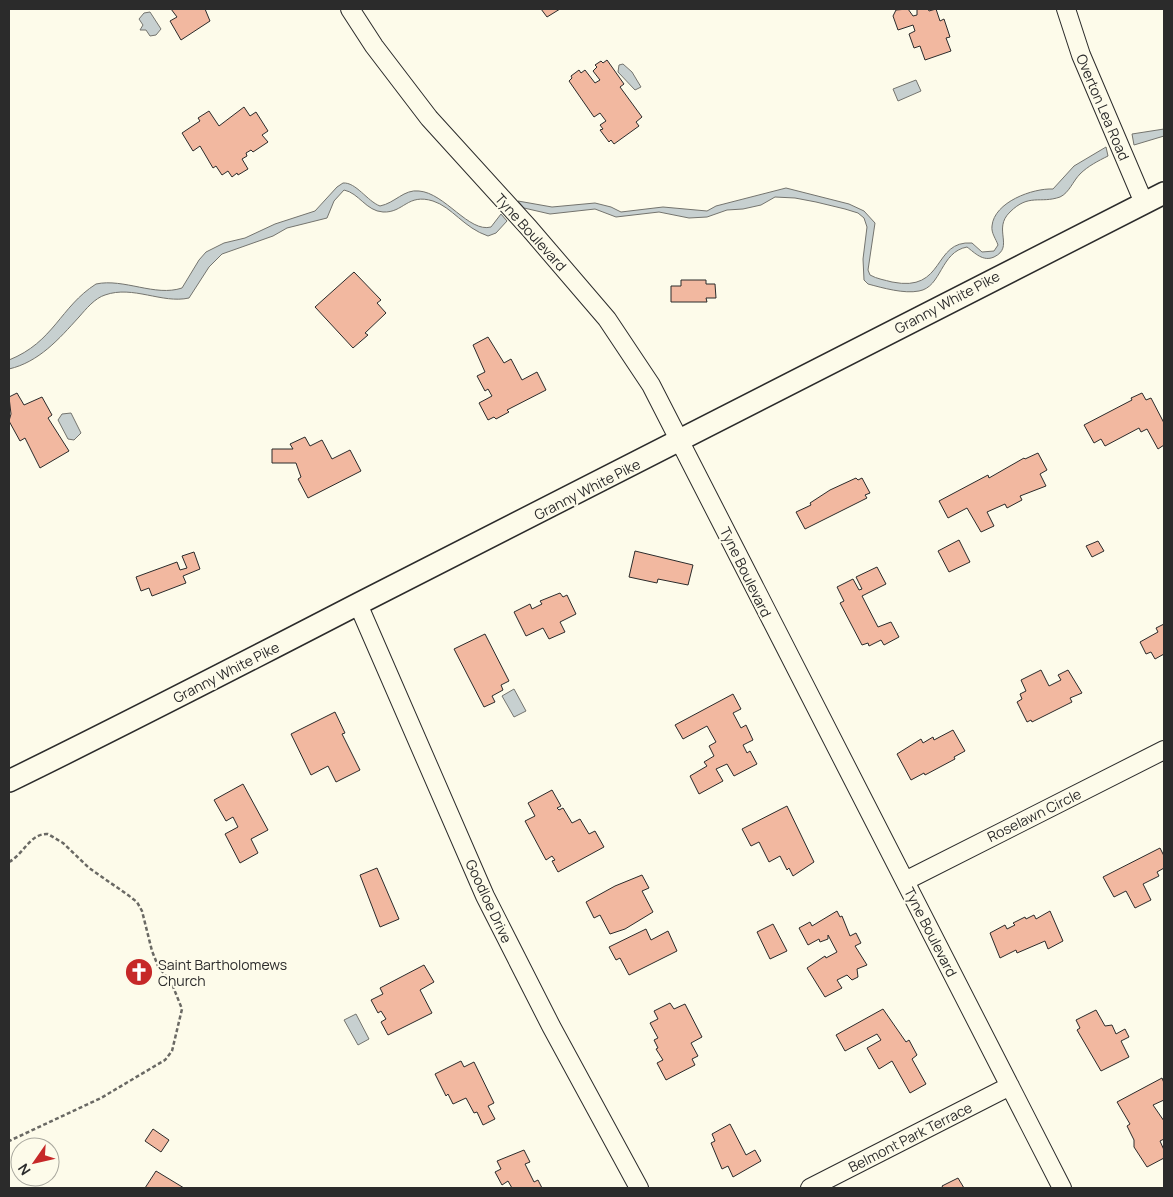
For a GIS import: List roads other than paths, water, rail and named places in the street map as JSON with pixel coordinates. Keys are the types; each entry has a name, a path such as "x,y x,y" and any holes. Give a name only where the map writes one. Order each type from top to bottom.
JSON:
{"main road":[{"name":"Granny White Pike","path":"9,781 238,667 358,604 681,441 996,276 1164,193"}],"street":[{"name":"Tyne Boulevard","path":"350,9 374,46 429,118 529,228 607,318 651,385 681,441 781,643 1062,1188"},
{"name":"Overton Lea Road","path":"1066,9 1080,55 1144,203"},
{"name":"Goodloe Drive","path":"358,604 485,896 546,1018 639,1188"},
{"name":"Roselawn Circle","path":"904,882 1164,750"},
{"name":"Belmont Park Terrace","path":"810,1188 1010,1086"}],"place":[{"name":"Saint Bartholomews Church","path":"139,972"}]}
